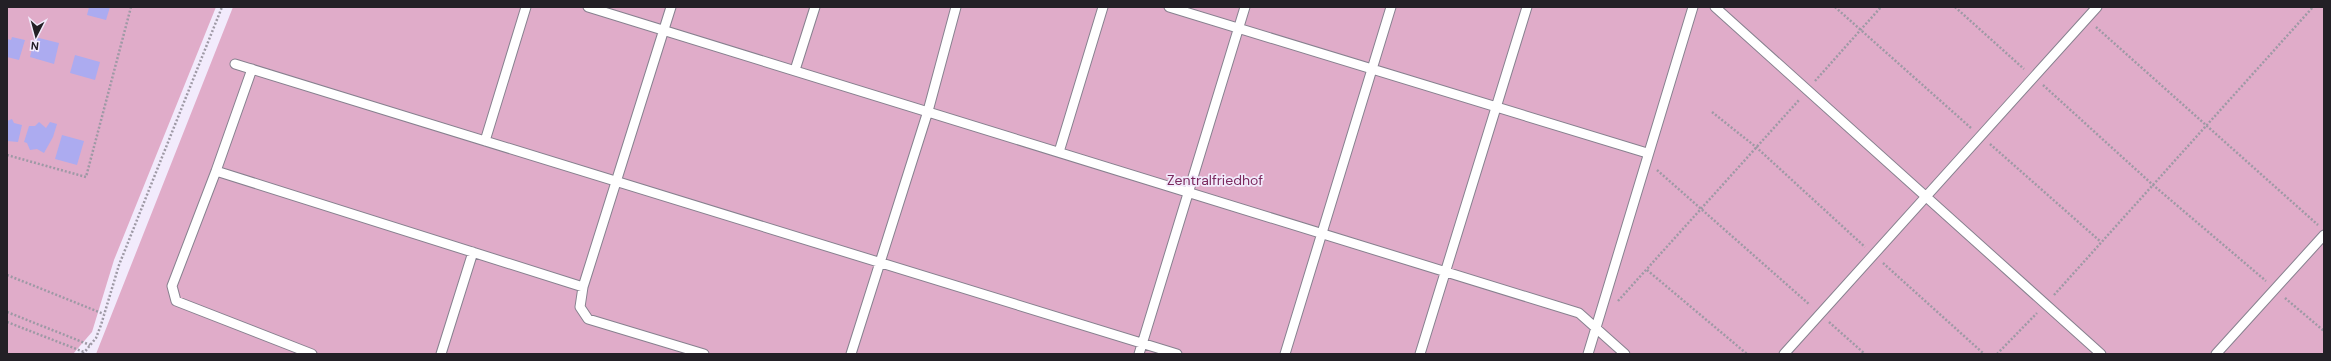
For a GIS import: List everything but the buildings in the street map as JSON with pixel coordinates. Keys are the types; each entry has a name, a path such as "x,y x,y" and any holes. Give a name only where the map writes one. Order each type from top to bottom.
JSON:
{"lane":[{"path":"485,141 526,7"},
{"path":"588,7 928,110 1579,313 1625,354"},
{"path":"671,7 583,287 580,307 588,319 704,354"},
{"path":"795,70 815,7"},
{"path":"851,354 879,261 928,110 956,7"},
{"path":"1059,152 1102,7"},
{"path":"1169,7 1496,107 1646,157"},
{"path":"1139,354 1245,7"},
{"path":"1285,354 1320,232 1391,7"},
{"path":"1420,354 1526,7"},
{"path":"1588,354 1646,157 1693,7"},
{"path":"1715,7 1928,196 2102,354"},
{"path":"1784,354 2097,7"},
{"path":"236,64 1177,354"},
{"path":"252,69 216,171 172,286 176,301 312,354"},
{"path":"216,171 583,287"},
{"path":"2216,354 2324,235"},
{"path":"441,354 473,252"}],"path":[{"path":"7,155 86,177 130,7"},
{"path":"7,322 84,353 96,338 119,265 222,7"},
{"path":"1835,7 2101,242"},
{"path":"1617,302 1881,7"},
{"path":"1955,7 2153,185 2324,331"},
{"path":"1997,354 2046,304 2313,7"},
{"path":"2087,18 2208,124 2324,230"},
{"path":"1712,112 1756,147 1984,354"},
{"path":"1646,157 1865,354"},
{"path":"1647,270 1747,354"},
{"path":"7,276 104,314"},
{"path":"7,312 90,345"}],"green space":[{"path":"7,7 216,7 114,260 92,332 73,354 7,354"},
{"name":"Zentralfriedhof","path":"233,7 2324,7 2324,354 96,354"}]}
